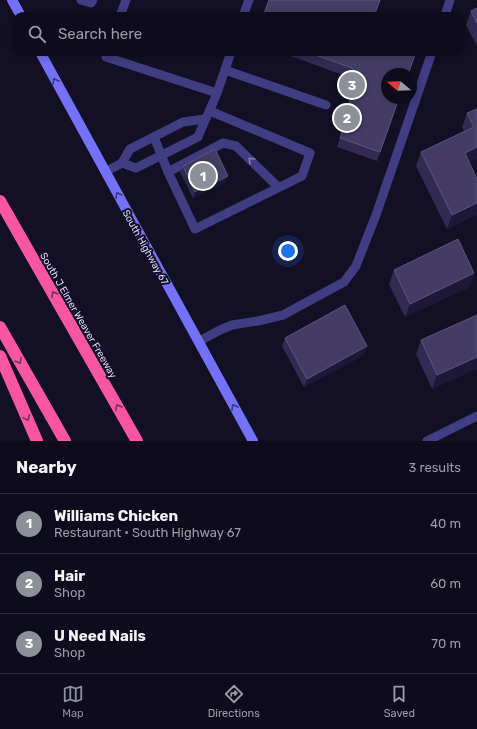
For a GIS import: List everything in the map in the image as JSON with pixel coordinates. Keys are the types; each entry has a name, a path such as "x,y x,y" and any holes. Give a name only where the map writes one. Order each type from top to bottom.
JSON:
{"highway":[{"name":"South J Elmer Weaver Freeway","path":"0,201 137,441"},
{"path":"0,327 66,441"},
{"path":"0,356 37,441"}],"main road":[{"path":"12,0 19,12"},
{"name":"South Highway 67","path":"42,56 253,441"}],"lane":[{"path":"81,0 91,3 93,0"},
{"path":"122,12 126,0"},
{"path":"244,12 249,0"},
{"path":"446,12 450,0"},
{"path":"106,56 217,93"},
{"path":"122,163 136,168 198,137 210,111 230,56"},
{"path":"198,342 232,325 283,315 344,282 356,266 376,215 431,56"},
{"path":"225,70 326,105"},
{"path":"154,137 168,172 195,229 302,176 310,153 210,111"},
{"path":"105,172 122,163 130,149 183,122 205,119"},
{"path":"168,172 223,143 236,146 278,187"},
{"path":"427,441 477,416"}],"building":[{"path":"269,0 380,0 376,12 264,12"},
{"path":"477,8 477,23 471,11"},
{"path":"318,56 415,56 410,68 381,68 381,104 397,104 380,152 340,138 347,119 344,118 357,80 352,68"},
{"path":"477,109 477,147 465,153 477,179 477,203 452,215 421,152 474,127 467,113"},
{"path":"215,149 228,176 195,192 183,166"},
{"path":"458,239 474,273 410,304 394,270"},
{"path":"345,305 367,346 307,379 285,338"},
{"path":"477,315 477,357 437,375 421,340"}],"place":[{"name":"U Need Nails","path":"352,85"},
{"name":"Hair","path":"347,118"},
{"name":"Williams Chicken","path":"203,176"}]}
